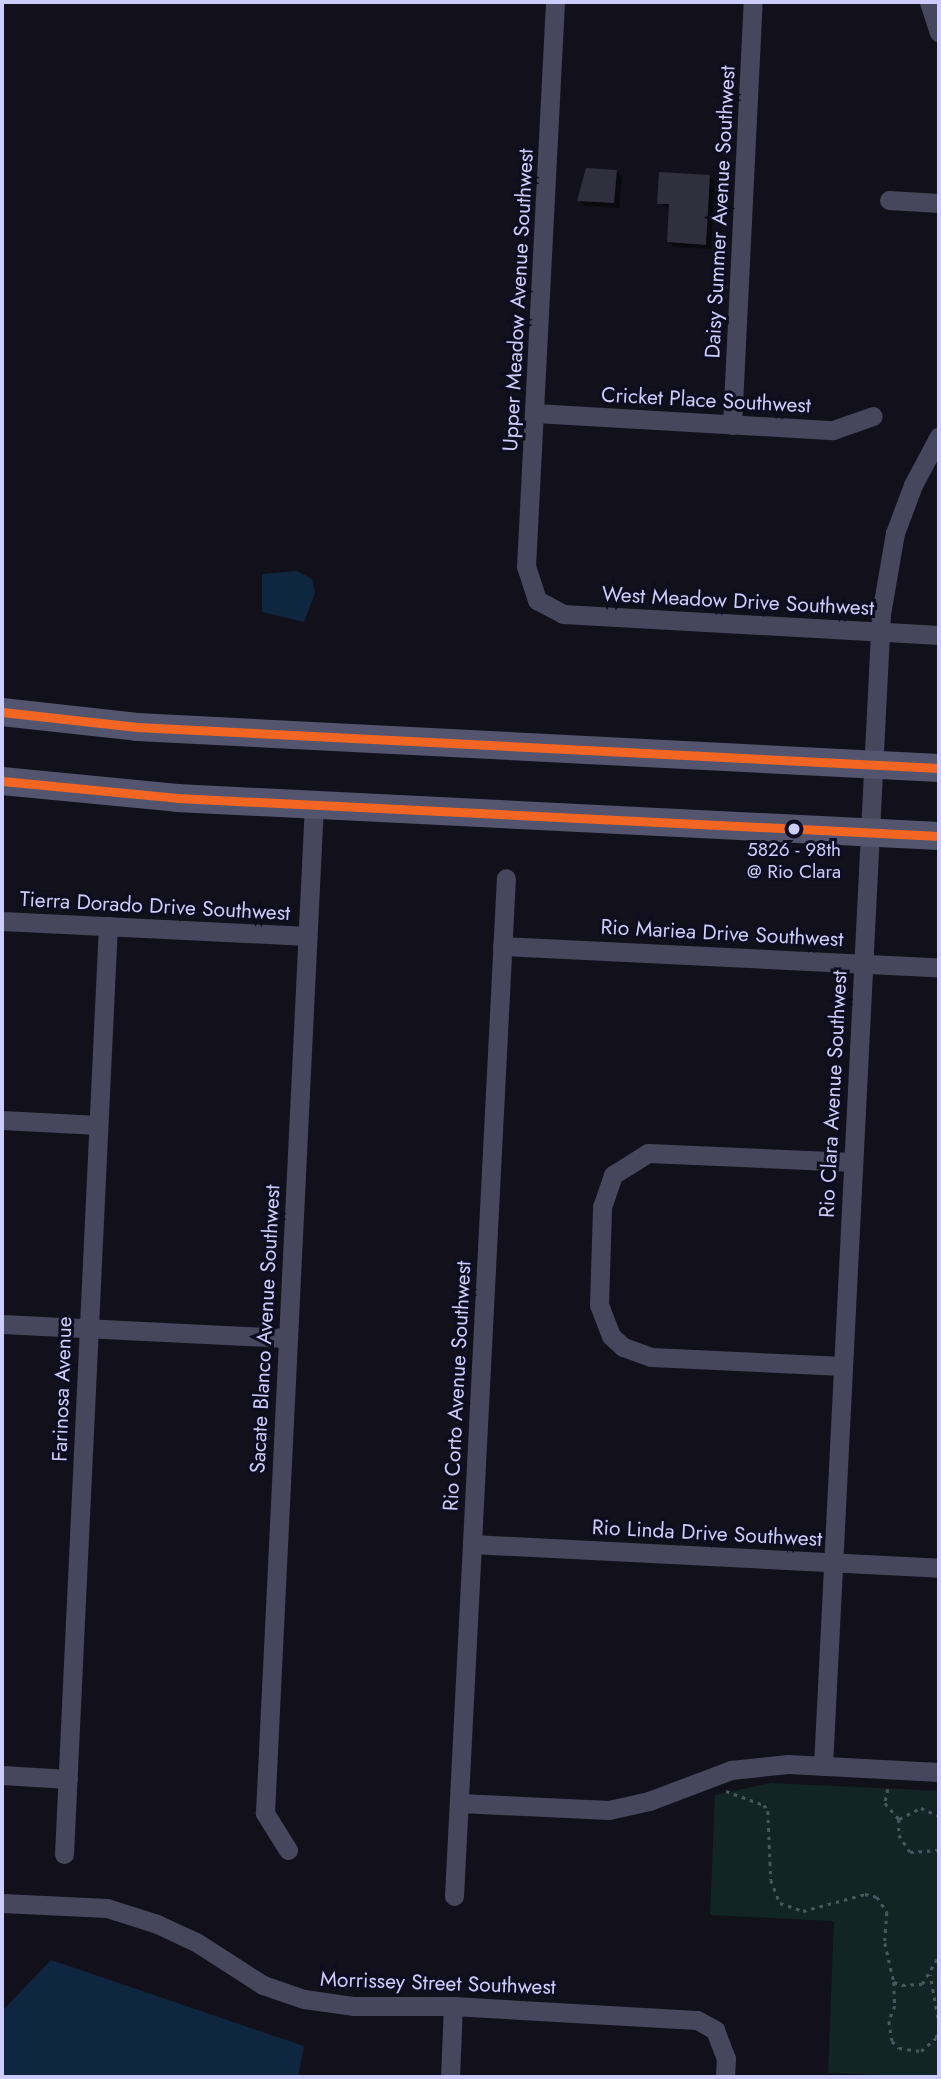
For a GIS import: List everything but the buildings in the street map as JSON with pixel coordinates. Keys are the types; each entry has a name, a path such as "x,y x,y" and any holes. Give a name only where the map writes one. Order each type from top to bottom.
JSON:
{"main road":[{"path":"2,712 150,727 939,768"},
{"path":"2,781 177,798 939,836"}],"street":[{"name":"Upper Meadow Avenue Southwest","path":"537,600 526,566 555,2"},
{"name":"Daisy Summer Avenue Southwest","path":"732,425 753,2"},
{"path":"929,2 939,32"},
{"path":"889,200 939,203"},
{"name":"Cricket Place Southwest","path":"535,413 833,430 873,416"},
{"name":"Rio Clara Avenue Southwest","path":"823,1766 880,633 895,533 913,485 939,436"},
{"name":"West Meadow Drive Southwest","path":"537,600 564,614 939,635"},
{"name":"Sacate Blanco Avenue Southwest","path":"288,1850 265,1814 314,803"},
{"name":"Rio Corto Avenue Southwest","path":"454,1896 506,878"},
{"name":"Tierra Dorado Drive Southwest","path":"2,920 307,936"},
{"name":"Farinosa Avenue","path":"64,1854 108,926"},
{"name":"Rio Mariea Drive Southwest","path":"502,946 939,967"},
{"path":"2,1120 98,1125"},
{"path":"843,1366 636,1354 611,1336 598,1305 606,1189 613,1175 636,1157 662,1152 853,1162"},
{"path":"2,1324 287,1338"},
{"name":"Rio Linda Drive Southwest","path":"472,1544 939,1568"},
{"path":"459,1803 609,1810 649,1801 732,1770 788,1764 939,1772"},
{"path":"2,1775 68,1779"},
{"name":"Morrissey Street Southwest","path":"2,1903 107,1908 157,1924 196,1942 263,1986 304,2000 353,2006 453,2006 697,2020 715,2030 726,2058 725,2077"},
{"path":"450,2077 453,2006"}],"path":[{"path":"889,1786 885,1803 899,1819 902,1844 911,1852 939,1850"},
{"path":"726,1791 764,1805 768,1811 769,1866 774,1893 780,1903 803,1911 865,1894 877,1897 887,1912 886,1942 894,1982 895,2006 889,2021 892,2041 898,2048 921,2051 936,2038 939,2026 930,1975"},
{"path":"899,1819 921,1808 939,1815"},
{"path":"894,1982 912,1986 930,1975 939,1956"}],"green space":[{"path":"771,1783 939,1791 939,2077 828,2073 834,1921 710,1915 715,1795"}],"water":[{"path":"297,571 312,579 315,593 304,622 262,612 262,574"},
{"path":"51,1960 304,2046 298,2077 2,2077 2,2011"}],"transit line":[{"path":"2,712 137,727 939,768"},
{"path":"2,781 177,798 939,836"}],"place":[{"name":"5826 - 98th @ Rio Clara","path":"794,829"}]}
